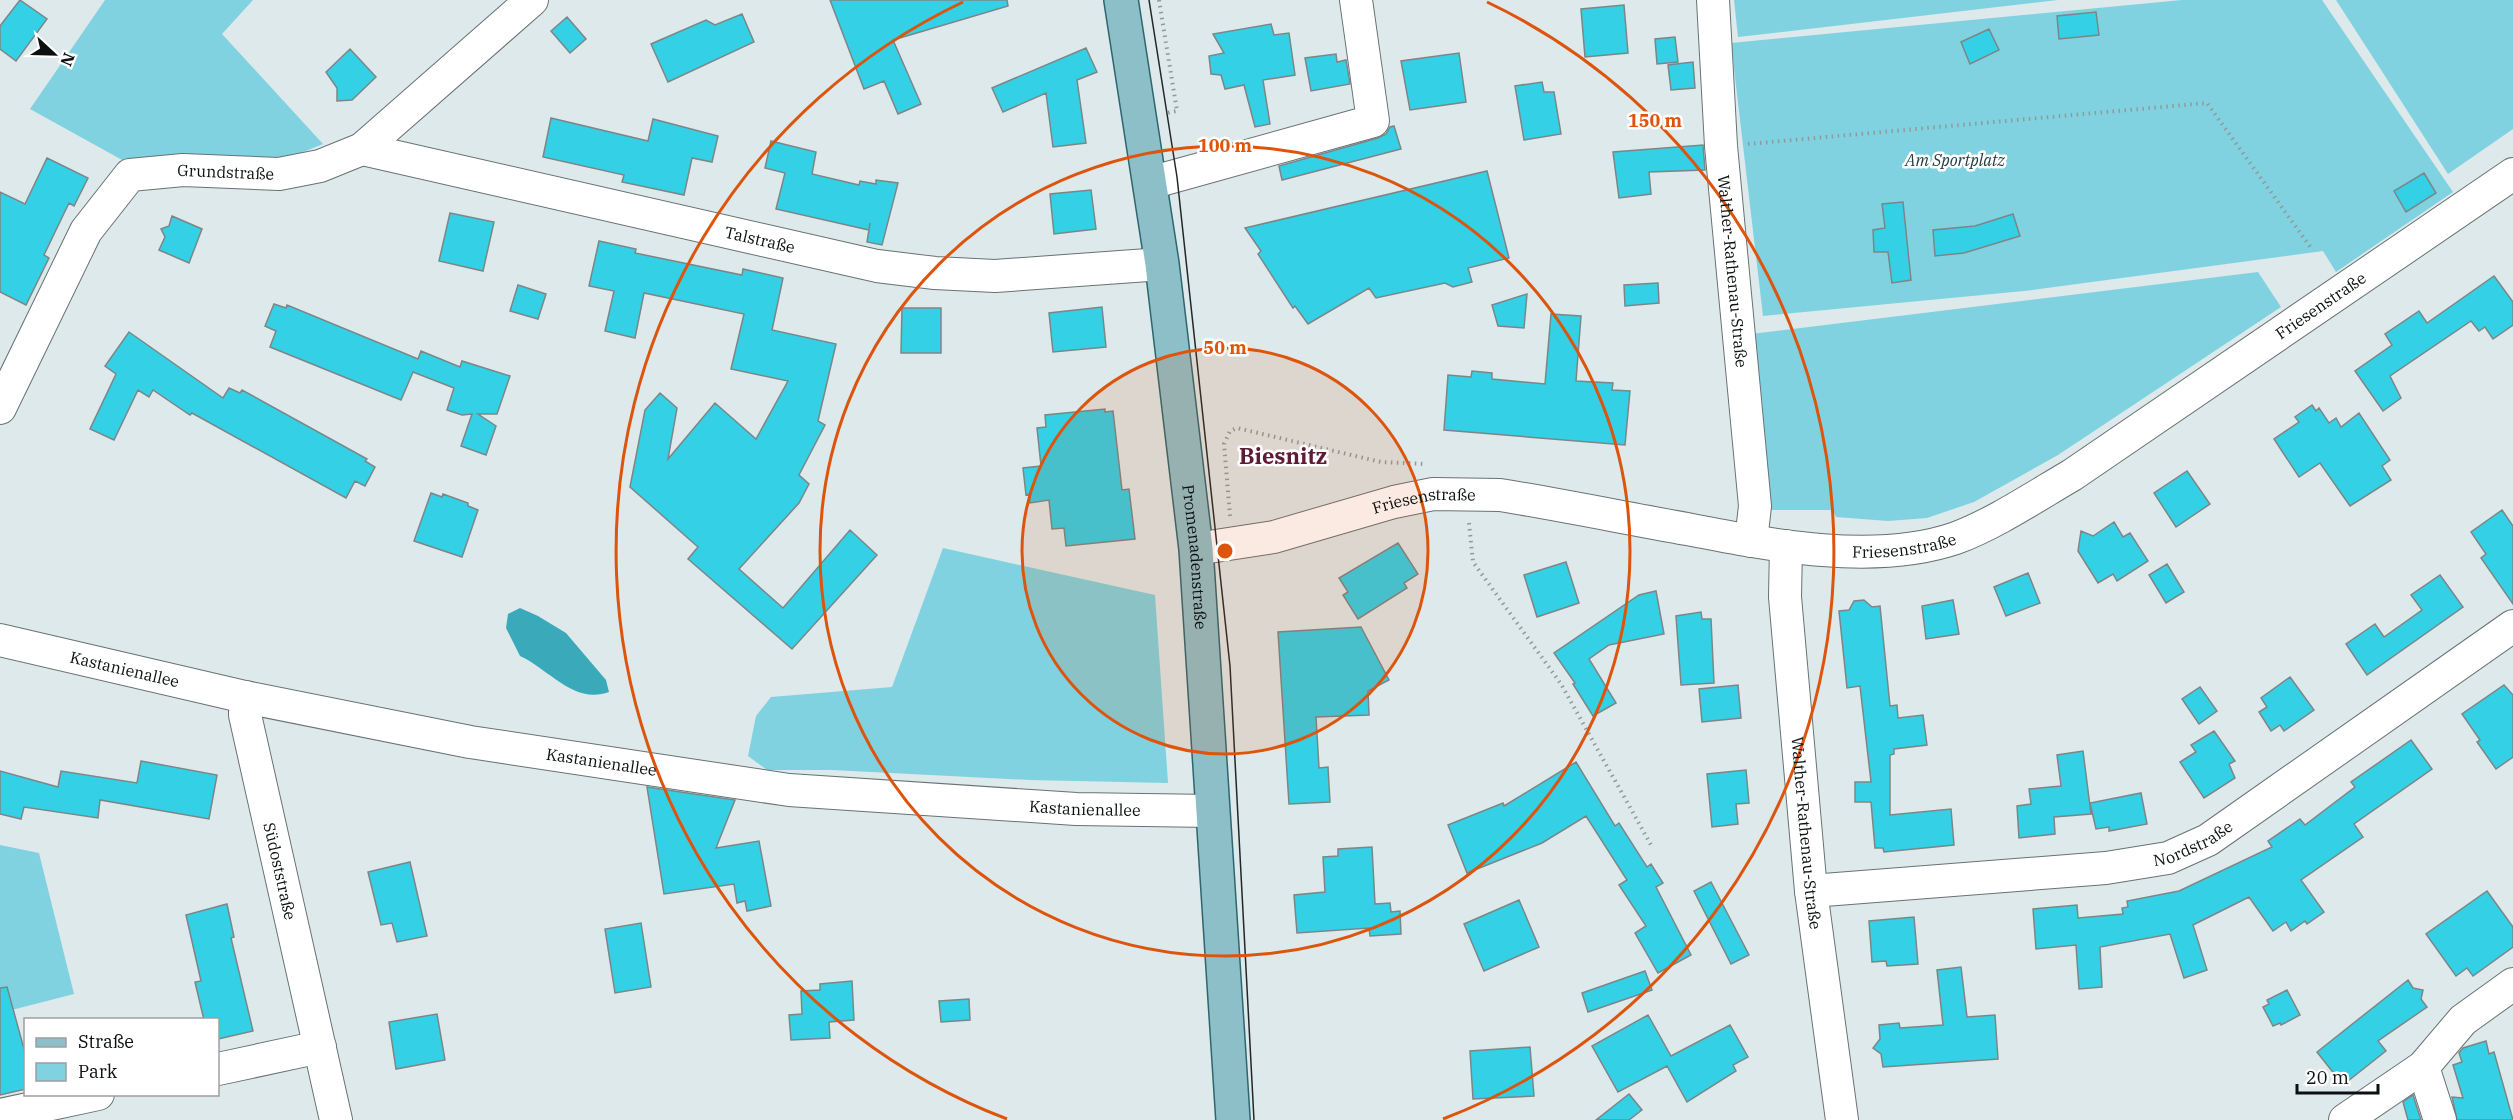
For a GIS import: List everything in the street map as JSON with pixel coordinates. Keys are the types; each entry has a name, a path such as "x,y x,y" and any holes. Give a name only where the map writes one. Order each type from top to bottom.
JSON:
{"main road":[{"name":"Promenadenstraße","path":"1121,0 1162,264 1196,549 1233,1120"}],"street":[{"name":"Grundstraße","path":"0,408 86,231 129,175 183,170 279,174 320,166 362,149 532,0"},
{"path":"1150,183 1373,121 1356,0"},
{"name":"Walther-Rathenau-Straße","path":"1713,0 1721,147 1755,506 1751,541"},
{"name":"Talstraße","path":"362,149 877,266 934,273 995,276 1162,264"},
{"name":"Friesenstraße","path":"1196,549 1274,537 1394,502 1432,494 1500,495 1751,541 1822,550 1884,551 1920,548 1957,538 2072,475 2513,174"},
{"name":"Walther-Rathenau-Straße","path":"1786,546 1785,597 1811,891 1842,1120"},
{"name":"Nordstraße","path":"1811,891 2106,868 2168,858 2208,840 2513,626"},
{"name":"Kastanienallee","path":"0,640 245,697 470,742 789,790 1076,809 1212,811"},
{"name":"Südoststraße","path":"245,697 245,715 336,1120"},
{"path":"2345,1120 2423,1067 2463,1020 2513,984"},
{"path":"219,1069 320,1047"},
{"path":"2423,1067 2440,1120"},
{"path":"0,1115 93,1096"}],"path":[{"path":"1159,0 1173,84"},
{"path":"1721,147 2207,103 2311,248"},
{"path":"1232,544 1224,444 1225,437 1237,428 1381,462 1430,464 1432,494"},
{"path":"1469,514 1473,562 1561,684 1651,844"}],"green space":[{"path":"105,0 253,0 222,34 323,144 286,159 124,161 30,109"},
{"path":"1734,0 2058,0 1738,37"},
{"name":"Am Sportplatz","path":"2182,0 2322,0 2453,192 2336,272 2323,251 2024,291 1763,316 1731,43"},
{"path":"2336,0 2513,0 2513,129 2448,174"},
{"path":"2258,272 2281,307 2058,455 1974,502 1927,518 1888,521 1836,517 1833,510 1767,510 1751,334"},
{"path":"943,548 1155,595 1168,783 1030,780 832,770 767,770 748,756 756,716 771,697 892,687"},
{"path":"0,845 39,853 74,994 0,1013"}],"shaded area":[{"path":"520,608 566,633 606,680 609,692 596,695 573,690 520,656 506,628 508,614"}],"building":[{"path":"20,0 47,19 16,61 0,49 0,26"},
{"path":"830,0 1007,0 1008,6 893,40 921,104 898,114 884,81 864,89"},
{"path":"1624,5 1628,53 1585,57 1581,9"},
{"path":"2096,12 2099,35 2059,39 2057,16"},
{"path":"742,14 754,42 668,82 651,44 706,20 715,25"},
{"path":"567,17 586,39 570,53 551,31"},
{"path":"1271,24 1274,35 1289,33 1295,75 1263,80 1270,124 1255,127 1244,85 1225,89 1221,75 1211,74 1209,56 1224,53 1213,34"},
{"path":"1989,29 1999,50 1970,64 1961,42"},
{"path":"1675,37 1678,62 1657,64 1655,39"},
{"path":"1086,48 1097,72 1077,80 1086,143 1053,147 1046,93 1003,112 992,88"},
{"path":"350,49 376,77 352,100 337,101 337,88 326,72"},
{"path":"1459,53 1466,102 1410,110 1401,61"},
{"path":"1336,54 1337,62 1346,60 1350,84 1311,91 1305,58"},
{"path":"1693,62 1695,88 1671,90 1668,65"},
{"path":"1542,82 1544,92 1554,92 1561,134 1524,140 1515,86"},
{"path":"551,118 648,141 653,119 718,136 712,162 692,158 684,195 622,182 624,175 543,157"},
{"path":"1394,126 1401,149 1282,180 1279,166 1378,138"},
{"path":"771,141 816,152 812,174 859,185 860,181 876,184 876,180 898,183 882,245 867,242 869,230 776,209 785,173 765,168"},
{"path":"1703,145 1705,170 1649,172 1651,194 1619,198 1613,152"},
{"path":"47,158 88,178 74,206 69,203 44,255 49,258 26,305 0,292 0,192 25,204"},
{"path":"1487,171 1509,258 1468,268 1472,282 1453,287 1445,283 1376,298 1369,288 1308,324 1295,306 1293,308 1258,254 1261,251 1245,228"},
{"path":"2424,173 2436,193 2406,212 2394,191"},
{"path":"1091,190 1096,229 1054,234 1050,194"},
{"path":"1903,202 1911,280 1892,283 1888,252 1874,252 1873,230 1885,228 1882,204"},
{"path":"450,213 494,222 483,271 439,261"},
{"path":"2013,214 2020,236 1964,253 1935,256 1933,230 1975,226"},
{"path":"172,216 202,229 189,263 159,250 165,237 161,229 169,226"},
{"path":"599,241 636,249 635,253 742,275 743,269 783,278 772,330 836,344 818,421 825,425 799,475 809,484 799,503 739,569 783,608 850,530 877,555 792,649 688,559 698,547 630,487 645,410 660,393 677,408 668,459 715,403 756,439 788,381 731,369 744,314 644,293 635,338 605,331 614,291 589,286"},
{"path":"2494,276 2513,302 2513,325 2493,339 2485,327 2479,331 2471,321 2390,376 2401,398 2383,411 2355,371 2392,345 2385,334 2419,311 2427,323"},
{"path":"1658,283 1659,303 1625,306 1624,285"},
{"path":"518,285 546,294 538,319 510,311"},
{"path":"1527,294 1524,328 1498,326 1492,305"},
{"path":"274,304 286,308 287,305 418,359 421,351 460,367 462,361 510,376 497,414 478,414 496,426 486,455 461,446 472,414 462,415 447,410 454,388 413,372 401,400 270,347 276,331 265,326"},
{"path":"1102,307 1106,347 1053,352 1049,313"},
{"path":"902,308 941,308 941,353 901,353"},
{"path":"1551,314 1581,316 1576,381 1613,383 1612,390 1630,391 1625,445 1444,430 1448,375 1471,377 1472,371 1492,373 1492,379 1545,384"},
{"path":"129,332 223,398 229,388 240,393 242,390 367,459 365,461 375,467 365,486 355,481 346,498 192,413 190,415 153,390 149,397 138,390 114,440 90,429 116,374 105,366"},
{"path":"2312,405 2316,411 2319,408 2329,423 2336,418 2341,427 2359,413 2390,460 2382,466 2391,480 2350,506 2320,463 2299,477 2274,439 2299,422 2295,417"},
{"path":"1105,409 1105,412 1113,411 1122,490 1129,489 1135,539 1066,546 1064,528 1052,529 1049,500 1030,503 1029,494 1026,495 1023,468 1041,466 1037,428 1046,427 1045,415"},
{"path":"2187,471 2210,504 2176,527 2154,493"},
{"path":"431,493 442,497 443,494 468,503 468,506 478,510 462,557 414,541"},
{"path":"2502,510 2513,526 2513,604 2481,558 2486,554 2471,532"},
{"path":"2114,522 2123,537 2130,533 2148,561 2117,581 2113,574 2098,583 2078,551 2081,531 2093,536"},
{"path":"1398,543 1418,574 1404,583 1407,588 1358,619 1343,595 1348,592 1339,578"},
{"path":"1566,562 1579,603 1537,617 1524,575"},
{"path":"2167,564 2184,592 2166,603 2149,575"},
{"path":"2028,573 2040,603 2006,616 1994,587"},
{"path":"2440,575 2463,607 2367,675 2346,644 2375,624 2384,637 2422,610 2411,595"},
{"path":"1656,591 1664,634 1609,645 1589,659 1616,703 1593,716 1573,684 1575,683 1554,653 1639,595"},
{"path":"1864,600 1872,607 1880,606 1890,706 1897,705 1898,718 1923,715 1927,745 1894,749 1894,754 1890,755 1890,815 1951,809 1954,845 1884,852 1883,848 1875,848 1871,802 1855,802 1855,782 1871,782 1860,686 1847,688 1839,611 1849,610 1854,601"},
{"path":"1953,600 1959,634 1926,639 1922,606"},
{"path":"1701,612 1702,619 1711,619 1714,683 1681,685 1676,616"},
{"path":"1361,627 1389,680 1368,691 1369,715 1316,717 1319,768 1328,767 1330,802 1289,804 1278,632"},
{"path":"2290,677 2314,710 2284,731 2280,725 2271,731 2259,712 2267,707 2261,698"},
{"path":"1738,685 1741,718 1702,722 1699,689"},
{"path":"2504,685 2513,695 2513,757 2496,769 2477,742 2480,740 2462,714"},
{"path":"2200,687 2217,711 2199,724 2182,699"},
{"path":"2214,731 2235,761 2229,764 2235,778 2204,798 2180,762 2196,752 2191,745"},
{"path":"2411,740 2432,769 2354,824 2363,837 2301,880 2324,912 2307,924 2305,921 2291,931 2286,922 2273,931 2249,897 2193,925 2207,970 2184,978 2170,934 2100,947 2102,987 2079,989 2076,945 2036,949 2033,909 2077,905 2078,918 2123,914 2122,908 2128,907 2127,901 2179,891 2272,847 2268,841 2300,819 2305,825 2355,787 2351,782"},
{"path":"2083,751 2091,814 2054,817 2055,834 2019,838 2017,806 2031,804 2029,789 2061,786 2057,755"},
{"path":"141,761 217,775 209,819 100,800 98,818 24,807 21,819 0,814 0,771 58,787 61,771 137,783"},
{"path":"1576,762 1615,826 1619,823 1647,867 1651,864 1663,883 1656,887 1691,955 1658,973 1635,933 1646,926 1619,885 1627,880 1586,816 1542,843 1467,873 1448,825 1503,803 1504,806"},
{"path":"1746,770 1749,803 1736,804 1738,824 1712,827 1707,774"},
{"path":"647,787 735,800 716,848 759,841 771,906 747,911 745,901 737,903 734,884 664,894"},
{"path":"2141,793 2147,824 2109,831 2109,827 2096,829 2090,803"},
{"path":"1372,847 1375,904 1390,903 1391,912 1400,911 1401,934 1370,936 1369,928 1297,933 1294,895 1325,892 1323,857 1338,856 1338,849"},
{"path":"410,862 427,936 397,942 392,923 381,925 368,872"},
{"path":"1711,882 1749,955 1731,964 1694,891"},
{"path":"2487,891 2513,927 2513,947 2473,976 2467,968 2456,976 2426,934"},
{"path":"1519,900 1539,947 1484,971 1464,924"},
{"path":"227,904 234,937 231,938 253,1031 219,1039 219,1018 204,1018 195,982 201,981 186,915"},
{"path":"1914,917 1918,964 1887,966 1886,961 1872,962 1869,921"},
{"path":"641,923 651,987 615,993 605,929"},
{"path":"1961,967 1967,1017 1995,1015 1998,1059 1883,1067 1881,1054 1873,1048 1880,1039 1879,1025 1899,1023 1900,1028 1943,1025 1937,970"},
{"path":"1645,971 1652,990 1588,1012 1582,993"},
{"path":"2408,980 2413,988 2423,990 2421,999 2427,1007 2378,1041 2386,1051 2343,1085 2317,1052"},
{"path":"852,981 854,1020 829,1022 830,1038 791,1040 789,1015 802,1014 801,991 820,990 820,984"},
{"path":"7,987 24,1049 24,1089 0,1095 0,988"},
{"path":"2287,990 2300,1015 2281,1025 2280,1023 2273,1026 2263,1007 2269,1004 2267,1000"},
{"path":"969,999 970,1020 941,1022 939,1001"},
{"path":"437,1014 445,1060 396,1069 389,1022"},
{"path":"1648,1015 1671,1056 1730,1025 1748,1057 1733,1065 1736,1071 1687,1102 1667,1066 1618,1092 1592,1046"},
{"path":"2486,1041 2489,1054 2494,1052 2513,1120 2457,1120 2452,1097 2463,1098 2453,1065 2462,1062 2459,1053 2463,1048"},
{"path":"1530,1047 1534,1096 1473,1099 1470,1051"},
{"path":"1629,1094 1642,1110 1629,1120 1596,1120"},
{"path":"2413,1095 2421,1120 2408,1120 2403,1102"}],"tram line":[{"path":"1149,0 1177,177 1230,666 1254,1120"}],"district":[{"name":"Biesnitz","path":"1283,456"}]}
